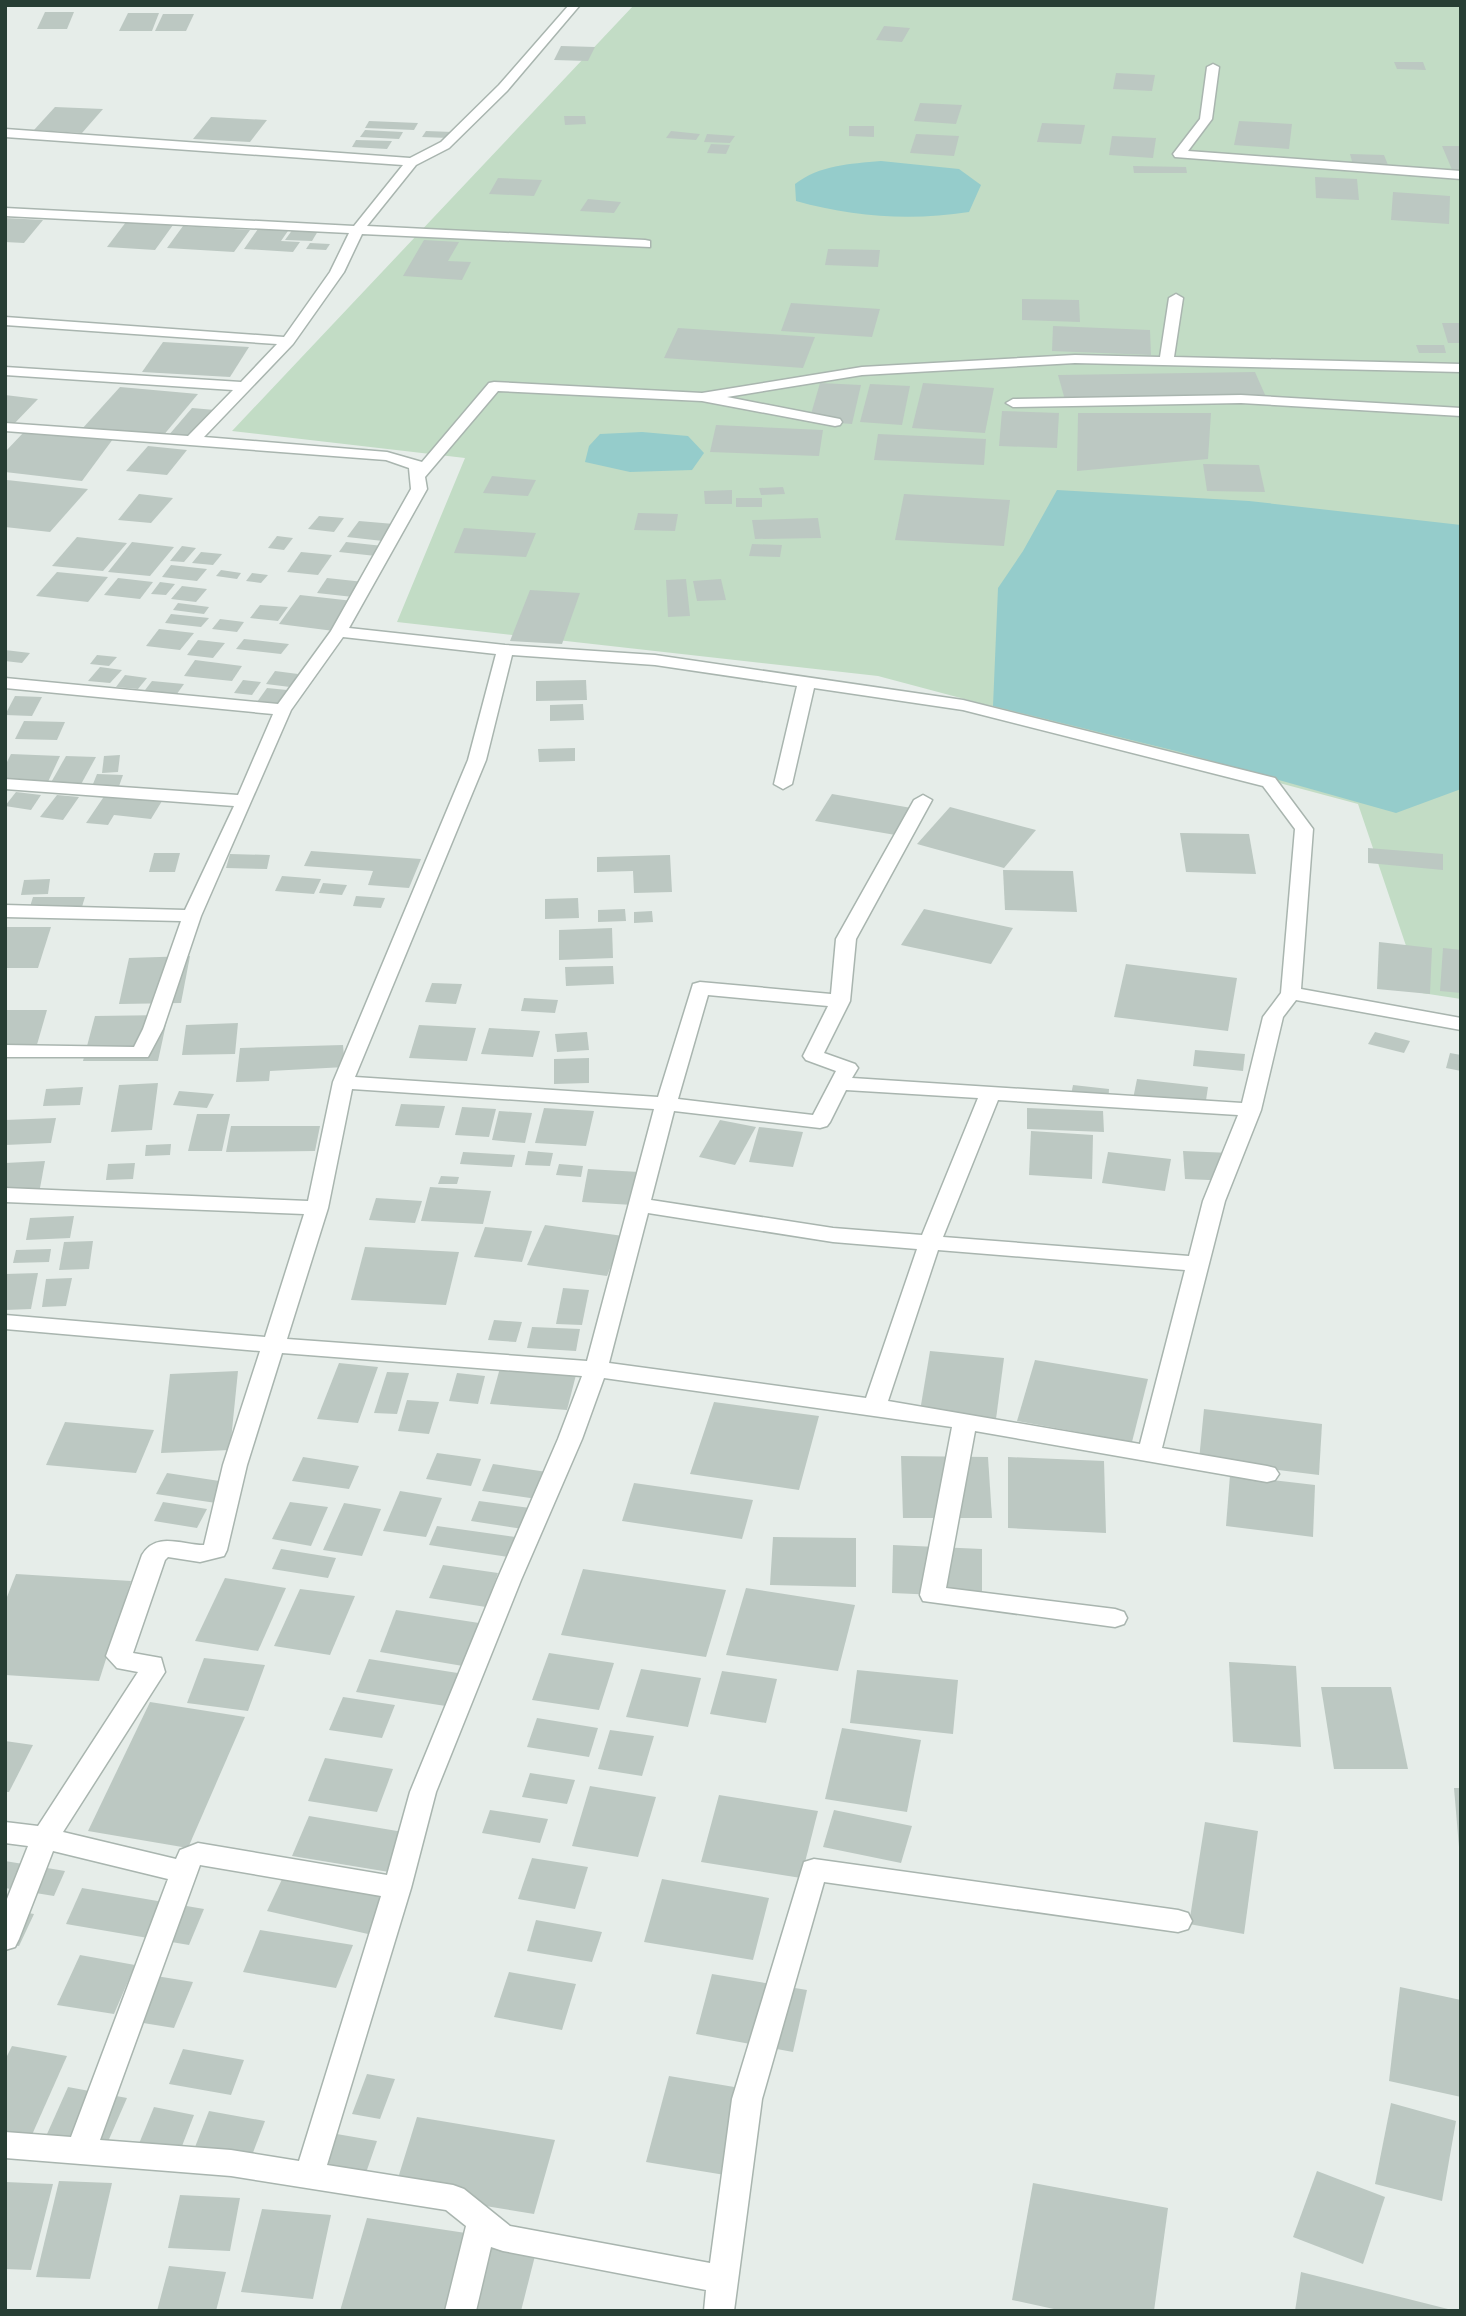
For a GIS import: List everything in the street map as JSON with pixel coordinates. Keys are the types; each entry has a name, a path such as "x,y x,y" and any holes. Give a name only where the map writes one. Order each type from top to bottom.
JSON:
{"street":[{"path":"192,441 288,341 337,272 357,230 412,162 445,145 503,88 575,5"},
{"path":"1213,67 1206,119 1179,154 1461,175"},
{"path":"5,133 412,162"},
{"path":"5,212 645,244"},
{"path":"1166,361 1176,298"},
{"path":"5,321 288,341"},
{"path":"702,397 863,371 1075,359 1461,368"},
{"path":"5,371 243,386"},
{"path":"418,476 494,386 702,397 835,422"},
{"path":"1013,403 1241,399 1461,412"},
{"path":"5,428 387,456 416,465 419,489 339,632 283,710 246,801 192,916 153,1029 141,1053 5,1051"},
{"path":"339,632 505,650 655,660 963,705 1269,782 1304,829 1291,993 1273,1017 1251,1110 1214,1201 1149,1454"},
{"path":"5,1939 45,1838 152,1672 152,1665 126,1661 119,1656 154,1555 158,1550 168,1548 203,1555 215,1550 235,1465 317,1208 343,1082 477,760 505,650"},
{"path":"783,784 807,681"},
{"path":"5,682 283,710"},
{"path":"5,784 246,801"},
{"path":"343,1082 666,1104 820,1122 848,1068 813,1056 839,1001 846,939 923,800"},
{"path":"5,911 192,916"},
{"path":"309,2175 397,1888 423,1792 509,1580 570,1439 596,1369 666,1104 700,988 839,1001"},
{"path":"1291,993 1461,1024"},
{"path":"839,1083 1251,1110"},
{"path":"874,1407 930,1242 990,1094"},
{"path":"5,1195 317,1208"},
{"path":"639,1205 833,1235 1198,1264"},
{"path":"5,1322 596,1369 874,1407 1267,1474"},
{"path":"965,1422 932,1595 1115,1618"},
{"path":"5,1832 45,1838 184,1872"},
{"path":"81,2150 190,1858 198,1854 397,1888"},
{"path":"719,2311 747,2099 814,1870 1178,1921"},
{"path":"5,2145 231,2163 453,2198 503,2238 723,2279"},
{"path":"460,2311 482,2222"}],"green space":[{"path":"634,5 1461,5 1461,999 1422,993 1358,804 878,676 397,622 465,458 232,431"}],"water":[{"path":"881,161 959,169 981,185 969,212 947,215 904,217 860,214 796,201 795,184 814,173 835,166"},
{"path":"642,432 688,436 704,453 692,470 630,472 585,462 589,446 600,434"},
{"path":"1057,490 1249,501 1461,525 1461,789 1396,813 1180,752 993,706 998,588 1023,551"}],"building":[{"path":"45,12 74,12 67,29 37,29"},
{"path":"128,13 159,13 152,31 119,31"},
{"path":"163,14 194,14 186,31 155,31"},
{"path":"884,26 910,28 902,42 876,40"},
{"path":"561,46 595,47 588,61 554,60"},
{"path":"1394,62 1423,62 1426,70 1397,69"},
{"path":"1116,73 1155,75 1152,91 1113,89"},
{"path":"920,103 962,105 956,124 914,121"},
{"path":"55,107 103,109 82,133 34,130"},
{"path":"564,116 585,116 586,124 565,125"},
{"path":"211,117 267,120 250,142 193,139"},
{"path":"369,121 418,123 414,130 365,128"},
{"path":"1239,121 1292,124 1289,149 1234,145"},
{"path":"1042,123 1085,125 1081,144 1037,142"},
{"path":"849,126 874,126 874,137 849,136"},
{"path":"365,130 403,132 399,139 360,137"},
{"path":"426,131 453,132 449,138 422,137"},
{"path":"671,131 700,134 696,140 666,138"},
{"path":"707,134 735,136 730,143 704,142"},
{"path":"916,134 959,136 954,156 910,153"},
{"path":"1112,136 1156,138 1153,158 1109,155"},
{"path":"356,140 392,141 387,149 352,147"},
{"path":"711,144 730,145 726,154 707,153"},
{"path":"1442,146 1461,146 1461,172 1453,172"},
{"path":"1350,154 1384,155 1388,165 1353,165"},
{"path":"1133,166 1186,167 1187,173 1134,173"},
{"path":"1315,177 1357,179 1359,200 1316,198"},
{"path":"498,178 542,180 534,196 489,194"},
{"path":"1393,192 1450,196 1449,224 1391,220"},
{"path":"588,199 621,202 614,213 580,211"},
{"path":"5,218 43,220 24,243 5,242"},
{"path":"126,222 173,225 155,250 107,247"},
{"path":"183,226 250,230 234,252 167,248"},
{"path":"260,226 290,228 281,241 300,242 293,252 244,249"},
{"path":"293,229 318,231 312,241 285,240"},
{"path":"424,240 459,242 448,261 471,262 462,280 403,276"},
{"path":"310,243 330,244 326,250 306,249"},
{"path":"828,249 880,250 878,267 825,265"},
{"path":"1022,299 1079,300 1080,322 1022,320"},
{"path":"791,303 880,309 872,337 781,331"},
{"path":"1442,323 1461,323 1461,343 1448,343"},
{"path":"1053,326 1150,330 1151,355 1052,351"},
{"path":"678,328 815,337 803,368 664,358"},
{"path":"163,342 249,347 230,377 142,372"},
{"path":"1416,345 1444,345 1446,353 1419,353"},
{"path":"1255,372 1266,397 1065,400 1058,375"},
{"path":"820,383 861,385 852,424 809,421"},
{"path":"923,383 994,388 985,433 912,428"},
{"path":"870,384 910,386 902,425 860,422"},
{"path":"120,387 198,394 162,437 82,429"},
{"path":"5,395 38,399 11,427 5,427"},
{"path":"192,408 215,410 192,438 168,436"},
{"path":"1002,411 1059,413 1057,448 999,446"},
{"path":"1078,413 1211,413 1208,459 1077,471"},
{"path":"716,425 823,430 819,456 710,452"},
{"path":"24,432 113,439 82,481 5,472 5,452"},
{"path":"878,434 986,439 984,465 874,460"},
{"path":"148,446 187,450 167,475 126,471"},
{"path":"1203,464 1259,465 1265,492 1207,491"},
{"path":"492,476 536,480 528,496 483,493"},
{"path":"7,480 88,489 50,532 5,527"},
{"path":"783,487 785,494 761,495 759,488"},
{"path":"732,490 732,504 705,504 704,491"},
{"path":"139,494 173,498 151,523 118,520"},
{"path":"904,494 1010,500 1004,546 895,540"},
{"path":"736,498 762,498 762,507 736,507"},
{"path":"638,513 678,514 675,531 634,530"},
{"path":"319,516 344,518 334,532 308,529"},
{"path":"818,518 821,538 755,539 752,520"},
{"path":"359,521 394,524 383,541 347,537"},
{"path":"464,528 536,533 526,557 454,553"},
{"path":"277,536 293,538 284,550 268,548"},
{"path":"77,537 127,543 103,571 52,566"},
{"path":"132,542 174,547 150,576 108,572"},
{"path":"346,542 383,546 376,556 339,552"},
{"path":"752,544 782,545 780,557 749,556"},
{"path":"182,546 196,548 184,562 170,561"},
{"path":"201,552 222,554 213,565 192,563"},
{"path":"301,552 332,555 318,575 287,572"},
{"path":"171,565 207,569 197,581 162,577"},
{"path":"221,570 241,573 237,579 216,576"},
{"path":"57,572 108,577 88,602 36,596"},
{"path":"252,573 268,575 261,583 246,581"},
{"path":"118,578 153,582 140,599 104,595"},
{"path":"327,578 364,582 353,597 317,593"},
{"path":"686,579 690,616 668,617 666,580"},
{"path":"721,579 726,600 697,601 693,581"},
{"path":"160,582 175,584 166,595 151,594"},
{"path":"182,586 207,589 196,602 171,599"},
{"path":"530,590 580,593 562,644 510,641"},
{"path":"300,595 353,601 334,631 279,624"},
{"path":"178,603 209,607 204,614 173,610"},
{"path":"260,605 288,607 278,621 250,618"},
{"path":"171,614 209,618 201,627 165,623"},
{"path":"220,619 244,622 237,632 212,629"},
{"path":"159,629 194,633 180,650 146,646"},
{"path":"244,639 289,644 281,654 236,649"},
{"path":"198,640 225,643 213,658 187,655"},
{"path":"5,650 30,653 22,663 5,661"},
{"path":"97,655 117,657 109,666 90,664"},
{"path":"195,660 242,666 232,681 184,676"},
{"path":"100,667 122,670 110,683 88,681"},
{"path":"275,671 298,674 290,687 266,684"},
{"path":"125,675 147,678 138,689 116,687"},
{"path":"243,680 261,682 252,695 234,693"},
{"path":"586,680 587,700 536,701 536,681"},
{"path":"152,681 184,684 174,698 142,694"},
{"path":"267,688 287,690 278,705 257,702"},
{"path":"15,696 42,697 32,716 5,715"},
{"path":"583,704 584,720 550,721 550,705"},
{"path":"24,721 65,722 57,740 15,739"},
{"path":"575,748 575,761 539,762 538,749"},
{"path":"11,754 60,756 47,784 5,782 5,766"},
{"path":"120,755 118,772 102,773 104,756"},
{"path":"66,756 96,757 79,788 49,786"},
{"path":"97,774 123,775 118,789 91,789"},
{"path":"16,792 41,795 31,810 5,806"},
{"path":"832,794 917,809 901,836 815,821"},
{"path":"57,795 79,797 63,820 40,817"},
{"path":"105,795 162,801 151,819 114,815 108,825 86,823"},
{"path":"950,807 1036,830 1004,868 917,844"},
{"path":"1180,833 1249,834 1256,874 1186,872"},
{"path":"1368,848 1443,854 1443,870 1368,863"},
{"path":"311,851 421,859 409,888 368,885 373,871 304,866"},
{"path":"154,853 180,853 175,872 149,872"},
{"path":"230,854 270,855 267,869 226,868"},
{"path":"670,855 672,892 634,893 633,871 597,872 597,857"},
{"path":"1003,870 1073,871 1077,912 1005,910"},
{"path":"282,876 321,879 314,894 275,891"},
{"path":"50,879 48,894 21,895 24,880"},
{"path":"323,883 347,885 342,895 319,893"},
{"path":"356,896 385,898 381,908 353,906"},
{"path":"33,897 85,897 81,910 29,910"},
{"path":"578,898 579,918 545,919 545,899"},
{"path":"625,909 626,921 598,922 598,910"},
{"path":"924,909 1013,928 991,964 901,945"},
{"path":"652,911 653,922 634,923 634,912"},
{"path":"5,927 51,927 38,968 5,968"},
{"path":"612,928 613,958 559,960 559,930"},
{"path":"1379,942 1432,948 1430,994 1377,989"},
{"path":"1443,948 1461,950 1461,993 1440,991"},
{"path":"190,956 181,1003 119,1004 129,958"},
{"path":"1126,964 1237,978 1228,1031 1114,1017"},
{"path":"613,966 614,984 566,986 565,967"},
{"path":"432,983 462,984 456,1004 425,1002"},
{"path":"524,998 558,1000 555,1013 521,1011"},
{"path":"5,1010 47,1010 34,1055 5,1055"},
{"path":"168,1015 158,1061 83,1061 95,1016"},
{"path":"238,1023 235,1054 182,1055 186,1025"},
{"path":"419,1025 476,1028 467,1061 409,1058"},
{"path":"489,1028 540,1031 533,1057 481,1054"},
{"path":"587,1032 589,1050 557,1052 555,1034"},
{"path":"1375,1032 1410,1041 1404,1053 1368,1044"},
{"path":"343,1045 345,1067 270,1071 269,1081 236,1082 240,1048"},
{"path":"1195,1050 1245,1054 1243,1071 1193,1066"},
{"path":"1450,1053 1461,1055 1461,1071 1446,1068"},
{"path":"589,1058 589,1083 554,1084 554,1059"},
{"path":"1137,1079 1208,1087 1205,1107 1133,1099"},
{"path":"158,1083 152,1130 111,1132 119,1085"},
{"path":"1073,1085 1109,1089 1108,1104 1070,1100"},
{"path":"83,1087 80,1105 43,1106 46,1089"},
{"path":"179,1091 214,1094 207,1108 173,1105"},
{"path":"401,1104 445,1106 439,1128 395,1126"},
{"path":"462,1107 496,1109 489,1137 455,1135"},
{"path":"544,1108 594,1111 586,1146 535,1143"},
{"path":"1027,1108 1103,1111 1104,1132 1027,1129"},
{"path":"499,1111 532,1113 525,1143 492,1140"},
{"path":"197,1114 230,1114 222,1151 188,1151"},
{"path":"56,1118 51,1143 5,1145 5,1120"},
{"path":"720,1120 756,1127 735,1165 699,1157"},
{"path":"231,1126 320,1126 315,1151 226,1152"},
{"path":"759,1127 803,1132 793,1167 749,1162"},
{"path":"1031,1131 1093,1135 1092,1179 1029,1175"},
{"path":"171,1144 170,1155 145,1156 146,1145"},
{"path":"528,1151 553,1153 550,1166 525,1165"},
{"path":"1183,1151 1231,1153 1233,1181 1185,1179"},
{"path":"463,1152 515,1155 512,1167 460,1164"},
{"path":"1108,1152 1171,1159 1165,1191 1102,1183"},
{"path":"45,1161 40,1188 5,1190 5,1163"},
{"path":"135,1163 133,1179 106,1180 108,1164"},
{"path":"559,1164 583,1166 581,1177 556,1175"},
{"path":"588,1169 639,1172 633,1205 582,1202"},
{"path":"441,1176 459,1177 457,1184 438,1184"},
{"path":"430,1187 491,1191 483,1224 421,1221"},
{"path":"376,1198 422,1201 415,1223 369,1220"},
{"path":"74,1216 70,1238 26,1240 30,1218"},
{"path":"545,1225 623,1236 607,1276 527,1265"},
{"path":"485,1227 532,1231 522,1262 474,1257"},
{"path":"93,1241 89,1269 59,1270 64,1242"},
{"path":"365,1247 459,1252 446,1305 351,1300"},
{"path":"51,1249 49,1262 13,1263 16,1250"},
{"path":"38,1273 31,1309 5,1310 5,1274"},
{"path":"72,1278 66,1306 42,1307 46,1279"},
{"path":"563,1288 589,1290 582,1325 556,1324"},
{"path":"494,1320 522,1322 516,1342 488,1340"},
{"path":"532,1327 580,1329 576,1351 527,1348"},
{"path":"930,1351 1004,1358 996,1419 920,1411"},
{"path":"1035,1360 1148,1379 1132,1442 1017,1421"},
{"path":"339,1363 378,1367 358,1423 317,1419"},
{"path":"500,1368 576,1375 567,1410 490,1404"},
{"path":"238,1371 230,1450 161,1453 170,1374"},
{"path":"387,1372 409,1373 397,1414 374,1413"},
{"path":"457,1373 485,1376 478,1404 449,1401"},
{"path":"407,1400 439,1402 429,1434 398,1431"},
{"path":"714,1402 819,1416 799,1490 690,1474"},
{"path":"1204,1409 1322,1424 1319,1475 1199,1460"},
{"path":"65,1422 154,1430 136,1473 46,1465"},
{"path":"437,1453 481,1459 471,1486 426,1479"},
{"path":"901,1456 988,1457 992,1518 903,1518"},
{"path":"303,1457 359,1466 349,1489 292,1481"},
{"path":"1008,1457 1104,1461 1106,1533 1008,1528"},
{"path":"493,1464 547,1472 537,1499 482,1491"},
{"path":"167,1473 226,1482 216,1503 156,1494"},
{"path":"1230,1475 1315,1485 1313,1537 1226,1526"},
{"path":"634,1483 753,1500 742,1539 622,1521"},
{"path":"400,1491 442,1498 426,1537 383,1531"},
{"path":"479,1501 530,1508 523,1529 471,1521"},
{"path":"163,1502 207,1509 197,1528 154,1521"},
{"path":"290,1502 328,1507 311,1546 272,1539"},
{"path":"344,1503 381,1509 362,1556 323,1550"},
{"path":"437,1526 523,1538 515,1558 429,1545"},
{"path":"773,1537 856,1538 856,1587 770,1585"},
{"path":"893,1545 982,1549 982,1597 892,1593"},
{"path":"281,1549 336,1558 328,1578 272,1569"},
{"path":"443,1565 498,1573 486,1607 429,1598"},
{"path":"583,1569 726,1590 706,1657 561,1635"},
{"path":"16,1574 131,1581 99,1681 5,1675 5,1602"},
{"path":"225,1578 286,1588 258,1651 195,1641"},
{"path":"746,1588 855,1605 838,1671 726,1655"},
{"path":"300,1589 355,1596 330,1655 274,1646"},
{"path":"396,1610 479,1623 463,1666 380,1652"},
{"path":"549,1653 614,1663 599,1710 532,1700"},
{"path":"204,1658 265,1665 248,1711 187,1703"},
{"path":"369,1659 464,1674 452,1707 356,1692"},
{"path":"1229,1662 1296,1666 1301,1747 1233,1742"},
{"path":"641,1669 701,1678 688,1727 626,1717"},
{"path":"857,1670 958,1680 953,1734 850,1723"},
{"path":"722,1671 777,1679 766,1723 710,1714"},
{"path":"1321,1687 1391,1687 1408,1769 1334,1769"},
{"path":"343,1697 395,1705 382,1738 329,1730"},
{"path":"150,1702 245,1717 188,1848 88,1831"},
{"path":"537,1718 598,1728 589,1757 527,1747"},
{"path":"842,1728 921,1740 907,1812 825,1799"},
{"path":"610,1730 654,1736 642,1776 598,1769"},
{"path":"5,1741 33,1745 9,1792 5,1792"},
{"path":"325,1758 393,1769 377,1812 308,1801"},
{"path":"530,1773 575,1780 567,1804 522,1797"},
{"path":"590,1786 656,1797 638,1857 572,1846"},
{"path":"1454,1788 1461,1788 1461,1847 1459,1847"},
{"path":"719,1795 818,1811 801,1878 701,1862"},
{"path":"490,1810 548,1819 540,1843 482,1833"},
{"path":"834,1810 912,1826 901,1863 823,1847"},
{"path":"309,1816 403,1832 389,1872 292,1856"},
{"path":"1205,1822 1258,1831 1244,1934 1189,1924"},
{"path":"532,1858 588,1867 575,1909 518,1899"},
{"path":"5,1861 65,1871 54,1896 5,1888"},
{"path":"285,1873 385,1895 368,1934 267,1911"},
{"path":"662,1879 769,1898 753,1960 644,1942"},
{"path":"82,1888 204,1909 189,1945 66,1924"},
{"path":"5,1909 34,1914 19,1946 5,1944"},
{"path":"536,1920 602,1932 592,1962 527,1951"},
{"path":"260,1930 353,1945 336,1988 243,1972"},
{"path":"80,1955 135,1965 114,2014 57,2005"},
{"path":"509,1972 576,1984 562,2030 494,2017"},
{"path":"712,1974 807,1990 793,2052 696,2034"},
{"path":"156,1976 193,1982 174,2028 137,2022"},
{"path":"1400,1987 1461,2000 1461,2097 1389,2081"},
{"path":"12,2046 67,2056 27,2146 5,2142 5,2060"},
{"path":"183,2049 244,2060 231,2095 169,2084"},
{"path":"367,2074 395,2079 380,2119 352,2114"},
{"path":"669,2076 752,2090 731,2176 646,2162"},
{"path":"68,2087 127,2098 103,2153 43,2143"},
{"path":"1391,2103 1456,2121 1442,2201 1375,2184"},
{"path":"154,2107 194,2115 177,2159 136,2151"},
{"path":"209,2111 265,2121 246,2171 190,2160"},
{"path":"417,2117 555,2140 534,2214 394,2191"},
{"path":"331,2133 377,2141 359,2193 313,2183"},
{"path":"1317,2171 1385,2197 1363,2264 1293,2237"},
{"path":"59,2181 112,2183 90,2279 36,2277"},
{"path":"5,2182 53,2184 31,2270 5,2269"},
{"path":"1033,2183 1168,2208 1154,2311 1063,2311 1012,2300"},
{"path":"180,2195 240,2198 230,2251 168,2248"},
{"path":"262,2209 331,2215 313,2299 241,2292"},
{"path":"367,2218 538,2244 521,2311 340,2311"},
{"path":"169,2266 226,2272 216,2311 157,2311"},
{"path":"1301,2272 1452,2310 1452,2311 1295,2311"}]}
